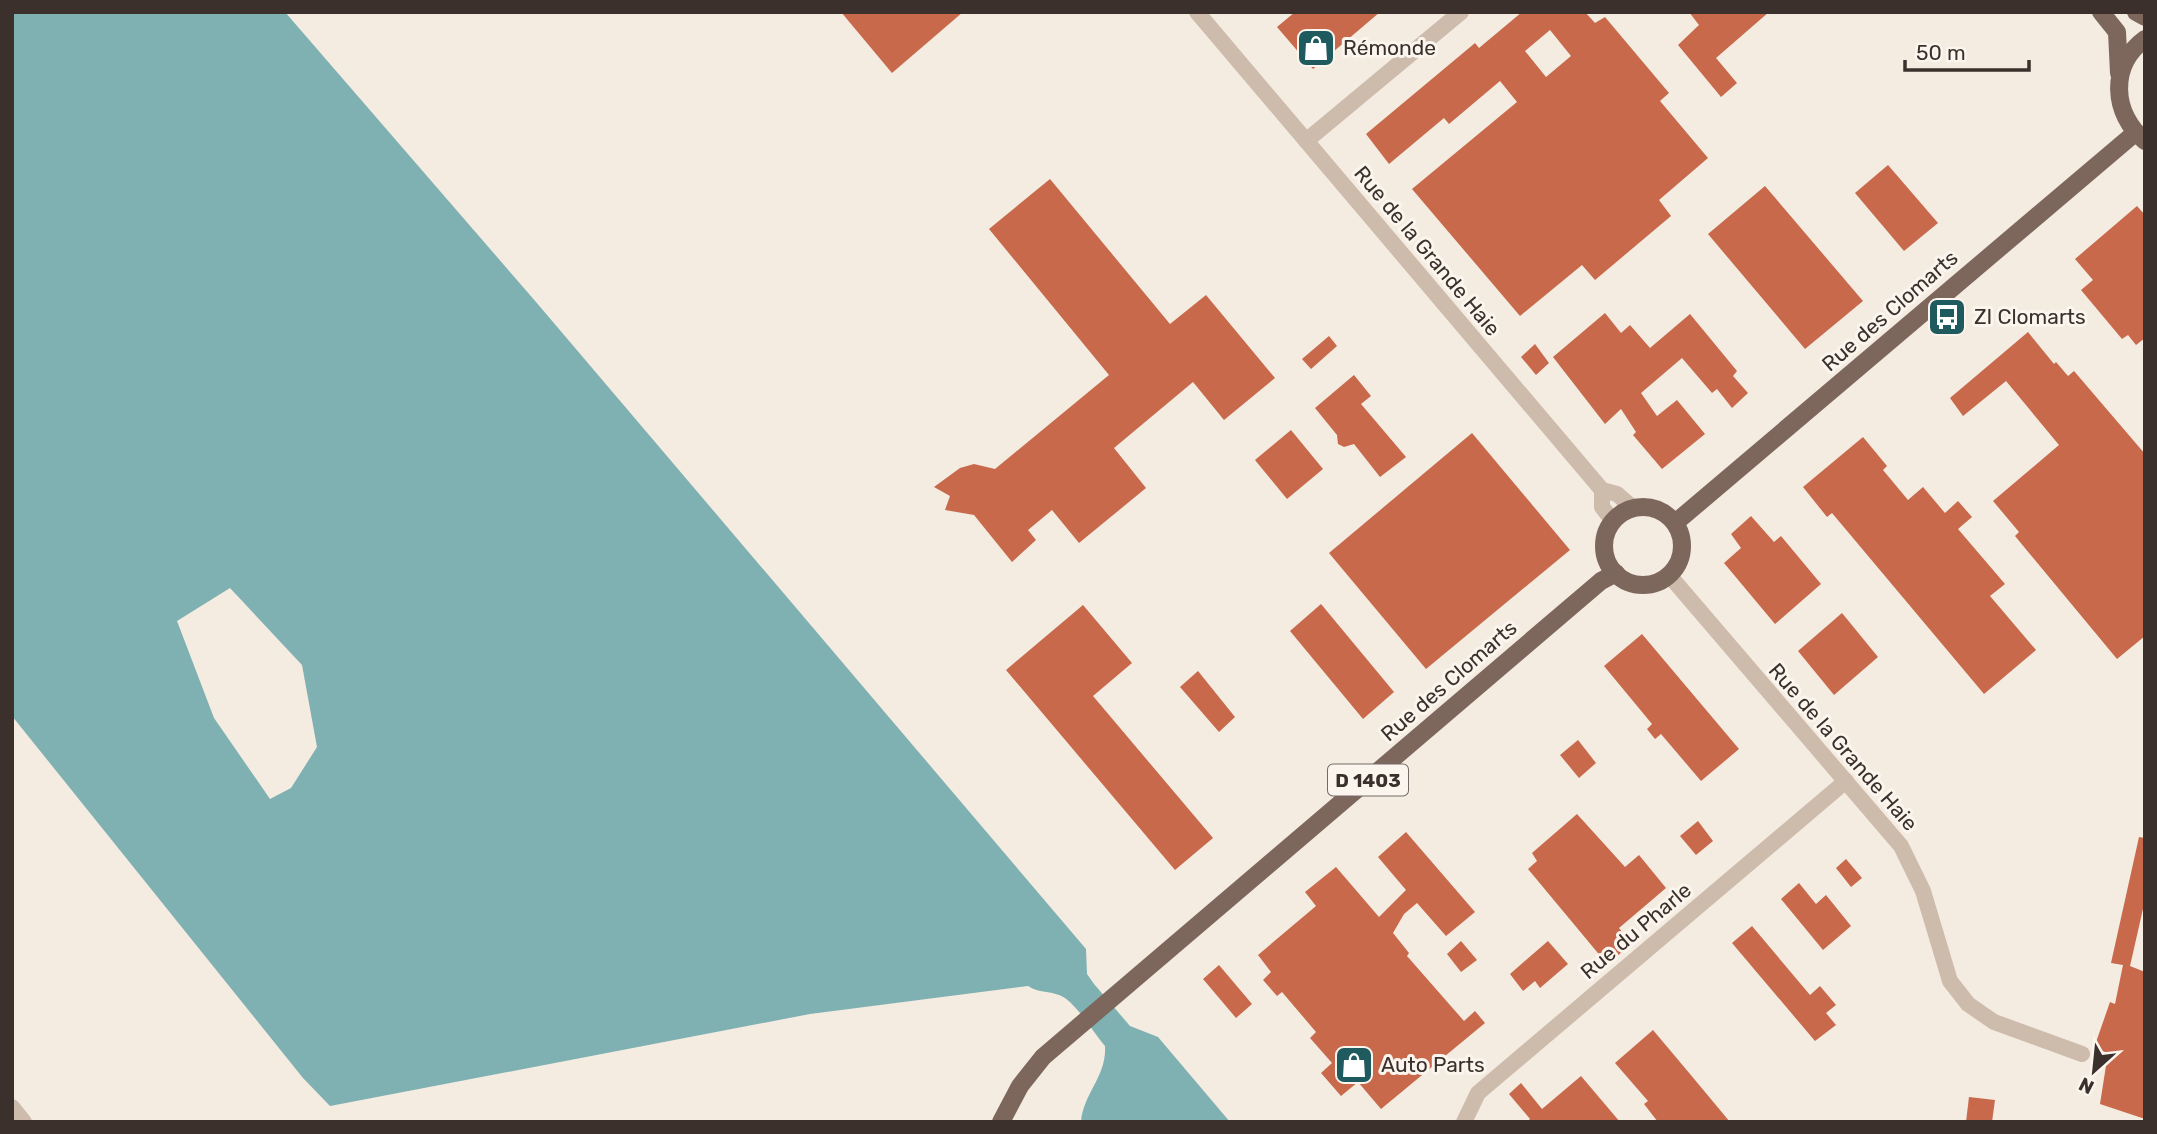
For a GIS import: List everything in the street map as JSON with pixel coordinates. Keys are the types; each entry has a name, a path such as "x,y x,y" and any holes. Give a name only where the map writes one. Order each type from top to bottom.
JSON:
{"main road":[{"path":"2101,12 2117,32 2118,97 2124,117 2140,137"},
{"path":"2136,12 2145,17"},
{"path":"2119,78 2126,60 2145,39"},
{"name":"Rue des Clomarts","path":"1675,523 2140,137"},
{"path":"1633,508 1656,509 1675,523 1680,533 1681,556 1669,575 1648,584 1625,580 1616,573 1605,553 1607,530 1613,521 1633,508"},
{"name":"Rue des Clomarts","path":"1001,1122 1020,1086 1043,1056 1601,581 1616,573"}],"street":[{"name":"Rue de la Grande Haie","path":"1197,12 1602,490 1617,494 1633,508"},
{"path":"1306,141 1461,12"},
{"path":"1602,490 1602,507 1613,521"},
{"name":"Rue de la Grande Haie","path":"1669,575 1901,846 1923,891 1950,981 1968,1004 1994,1022 2082,1054"},
{"name":"Rue du Pharle","path":"1464,1122 1478,1093 1846,781"},
{"path":"12,1107 24,1122"}],"water":[{"path":"12,12 285,12 536,302 1086,949 1087,974 1094,984 1130,1026 1158,1037 1230,1122 1081,1122 1086,1103 1102,1067 1105,1046 1065,998 1028,986 810,1014 330,1106 303,1078 12,716","holes":["230,588 302,665 317,747 291,788 270,799 214,718 177,621"]}],"building":[{"path":"841,12 963,12 892,73"},
{"name":"Rémonde","path":"1295,12 1380,12 1313,69 1277,27"},
{"path":"1522,12 1585,12 1595,23 1605,17 1669,93 1660,101 1708,158 1659,200 1671,216 1595,280 1582,265 1520,316 1412,189 1517,102 1500,81 1449,124 1444,118 1389,164 1366,134 1475,43 1479,48","holes":["1550,30 1571,56 1546,77 1525,51"]},
{"path":"1689,12 1769,12 1716,58 1737,83 1721,97 1678,45 1699,25"},
{"path":"1888,165 1938,223 1904,251 1855,193"},
{"path":"1050,179 1170,324 1206,295 1275,378 1224,420 1193,382 1114,448 1146,488 1079,543 1052,510 1028,530 1036,540 1012,562 974,515 945,510 950,496 934,487 960,468 974,464 995,469 1109,375 989,229"},
{"path":"1765,186 1863,301 1805,349 1708,234"},
{"path":"2137,206 2145,215 2145,338 2136,345 2128,335 2122,339 2081,290 2093,280 2075,259"},
{"path":"1605,313 1621,333 1630,325 1650,348 1690,314 1737,371 1733,376 1748,393 1732,408 1717,389 1712,393 1682,358 1641,393 1657,416 1677,400 1705,434 1662,469 1633,435 1636,432 1621,409 1605,424 1553,357"},
{"path":"2028,332 2054,364 2056,362 2068,376 2074,371 2145,454 2145,636 2117,659 2015,536 2019,532 1993,501 2059,445 2006,381 1963,416 1950,398"},
{"path":"1329,336 1337,346 1311,369 1302,359"},
{"path":"1535,344 1549,363 1536,375 1521,357"},
{"path":"1354,375 1371,396 1361,404 1406,457 1380,477 1354,444 1344,447 1338,444 1337,435 1315,408"},
{"path":"1291,430 1323,469 1287,499 1255,460"},
{"path":"1472,433 1570,550 1426,669 1329,553"},
{"path":"1863,437 1887,466 1883,470 1908,500 1923,487 1945,513 1958,501 1972,517 1958,529 2005,584 1990,596 2036,650 1984,694 1832,513 1827,517 1803,487"},
{"path":"1751,516 1774,542 1781,536 1821,584 1775,624 1724,563 1741,548 1731,534"},
{"path":"1321,604 1394,692 1363,719 1290,631"},
{"path":"1083,605 1132,663 1093,696 1213,838 1175,870 1006,670"},
{"path":"1842,613 1878,657 1834,695 1798,651"},
{"path":"1642,634 1739,749 1701,781 1661,734 1655,739 1647,729 1652,724 1604,666"},
{"path":"1198,671 1235,717 1219,732 1180,687"},
{"path":"1578,740 1596,763 1579,778 1560,755"},
{"path":"1577,814 1625,867 1639,855 1666,888 1619,928 1632,944 1607,964 1528,869 1537,861 1532,853"},
{"path":"1698,821 1713,841 1696,855 1680,836"},
{"path":"1406,832 1475,912 1446,936 1417,903 1404,914 1393,933 1409,953 1407,956 1464,1021 1475,1011 1485,1023 1381,1109 1358,1082 1341,1096 1321,1073 1332,1063 1310,1038 1316,1032 1282,992 1277,996 1263,980 1271,972 1258,955 1316,906 1305,892 1336,867 1379,917 1406,890 1378,857"},
{"path":"2139,837 2145,838 2145,900 2130,966 2145,972 2145,1119 2100,1104 2108,1053 2094,1048 2110,1002 2115,1004 2123,965 2111,963"},
{"path":"1846,859 1862,878 1851,887 1836,868"},
{"path":"1799,883 1816,904 1826,895 1851,926 1823,950 1781,899"},
{"path":"1752,926 1810,995 1820,986 1836,1005 1826,1013 1836,1025 1815,1041 1732,943"},
{"path":"1461,941 1477,960 1461,972 1447,954"},
{"path":"1548,941 1568,964 1540,988 1535,981 1523,991 1510,974"},
{"path":"1219,965 1252,1004 1236,1018 1203,979"},
{"path":"1653,1030 1730,1122 1658,1122 1644,1104 1648,1101 1615,1063"},
{"path":"1581,1076 1620,1122 1527,1122 1530,1119 1509,1094 1521,1083 1542,1109"},
{"path":"1969,1097 1995,1100 1992,1122 1966,1122"}],"place":[{"name":"Rémonde","path":"1316,48"},
{"name":"ZI Clomarts","path":"1947,317"},
{"name":"Auto Parts","path":"1354,1065"}]}
